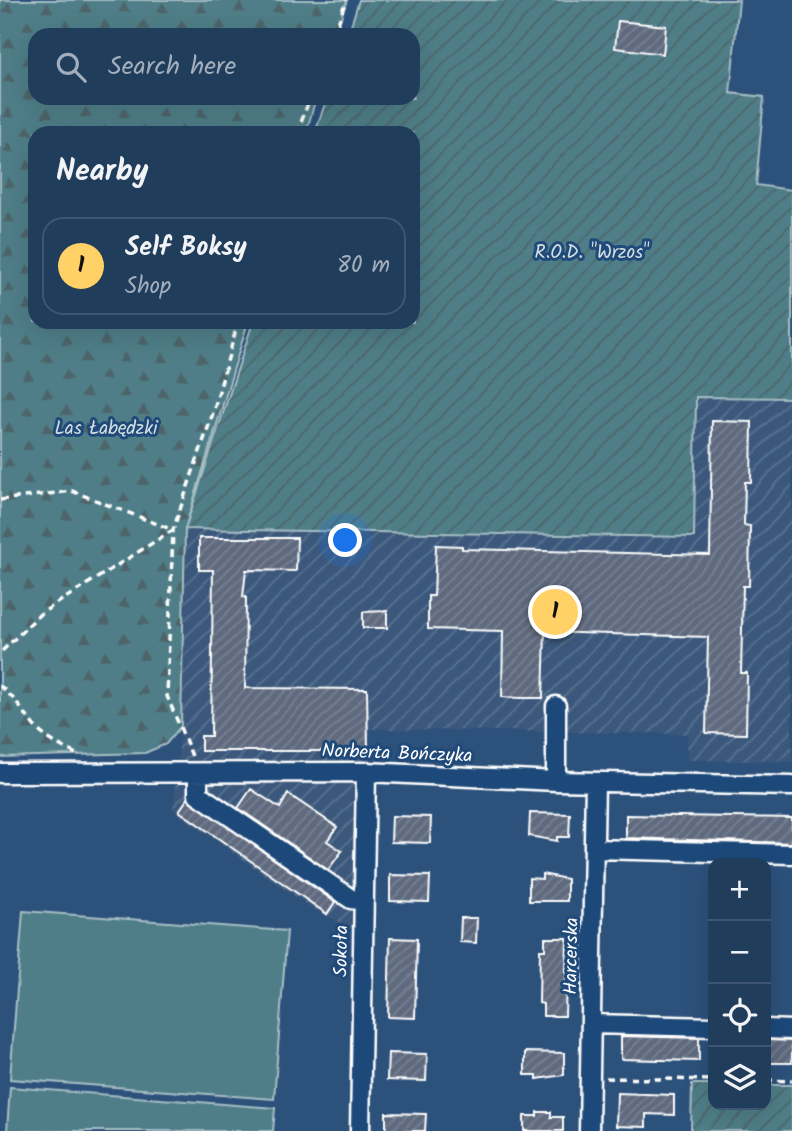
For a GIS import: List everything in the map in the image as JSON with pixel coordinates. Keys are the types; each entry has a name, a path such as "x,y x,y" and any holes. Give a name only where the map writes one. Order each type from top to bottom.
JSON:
{"street":[{"path":"556,706 556,781"},
{"name":"Norberta Bończyka","path":"0,773 366,772 556,781 792,786"},
{"name":"Sokoła","path":"360,1131 366,772"},
{"path":"198,773 198,794 351,899 364,901"},
{"name":"Harcerska","path":"589,1131 595,782"},
{"path":"595,849 792,854"},
{"path":"592,1024 708,1027"},
{"path":"771,1029 792,1030"}],"path":[{"path":"336,28 346,0"},
{"path":"300,126 307,105"},
{"path":"198,773 167,696 173,530 213,413 236,329"},
{"path":"0,500 72,491 173,530"},
{"path":"0,653 40,614 173,530"},
{"path":"0,686 10,693 37,729 55,744 82,757"},
{"path":"590,1077 708,1080"},
{"path":"771,1080 792,1081"}],"shaded area":[{"path":"696,396 792,398 792,762 687,760 687,734 370,729 361,934 310,907 173,810 181,726 185,529 693,537"}],"green space":[{"name":"Las Łabędzki","path":"0,0 347,0 337,28 28,28 28,105 314,105 308,126 28,126 28,329 246,329 185,529 181,726 166,744 145,753 0,757"},
{"name":"R.O.D. \"Wrzos\"","path":"359,0 739,0 730,93 764,97 756,185 792,190 792,398 696,397 694,537 185,529 251,329 420,329 420,126 317,126 325,105 420,105 420,28 350,28"},
{"path":"23,911 287,931 274,1099 10,1079"},
{"path":"692,1084 708,1084 708,1110 771,1110 771,1085 792,1085 792,1131 691,1131"},
{"path":"10,1087 275,1108 273,1131 7,1131"}],"building":[{"path":"618,21 666,26 663,54 615,48"},
{"path":"712,421 752,422 751,482 745,482 744,525 750,526 749,586 743,586 741,673 747,673 746,734 706,733 708,637 545,632 543,698 520,698 502,697 503,631 428,629 428,596 434,596 436,545 462,546 462,549 710,555"},
{"path":"199,538 297,538 296,571 246,570 243,597 246,597 245,688 367,689 368,751 201,751 201,736 211,736 213,570 199,570"},
{"path":"387,611 387,628 363,628 363,612"},
{"path":"251,789 280,808 288,794 337,827 327,841 342,851 328,870 238,808"},
{"path":"188,798 335,902 327,914 179,811"},
{"path":"530,813 570,814 569,837 557,837 557,841 529,836"},
{"path":"626,815 792,818 792,843 626,838"},
{"path":"392,816 431,817 430,843 391,842"},
{"path":"542,874 567,879 567,901 529,901 529,878 542,879"},
{"path":"390,875 430,876 429,902 390,901"},
{"path":"461,918 477,918 476,943 460,942"},
{"path":"390,938 417,939 415,1018 388,1017"},
{"path":"545,938 567,938 565,1016 543,1016 543,1004 539,1003 540,950 545,950"},
{"path":"621,1036 699,1038 699,1061 621,1059"},
{"path":"771,1040 792,1041 792,1063 771,1063"},
{"path":"525,1052 564,1053 564,1075 537,1079 537,1075 525,1075"},
{"path":"388,1053 427,1054 426,1081 387,1080"},
{"path":"617,1093 674,1095 674,1115 646,1114 646,1127 616,1126"},
{"path":"537,1112 551,1112 551,1117 563,1117 563,1131 524,1131 524,1116 537,1116"},
{"path":"386,1113 426,1114 425,1131 386,1131"}],"place":[{"name":"Self Boksy","path":"555,612"}]}
